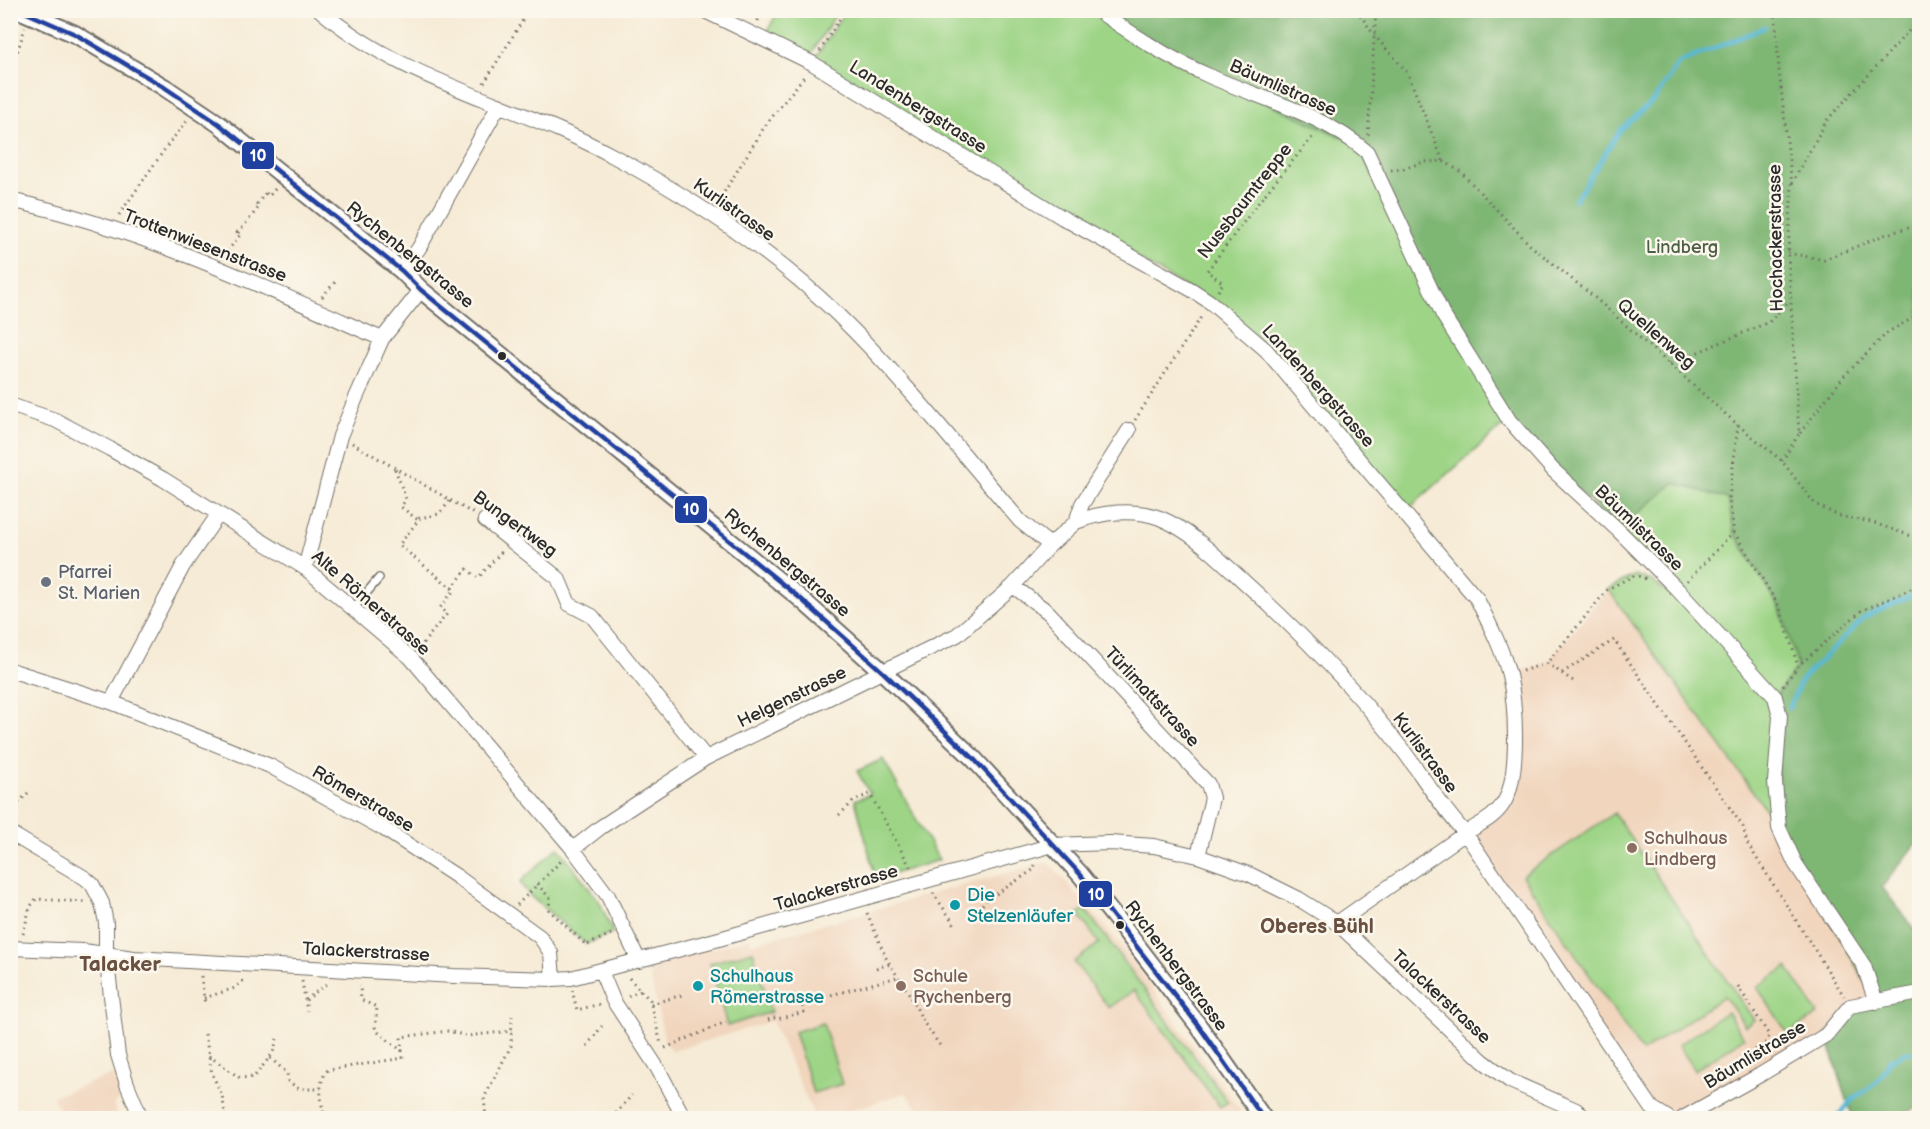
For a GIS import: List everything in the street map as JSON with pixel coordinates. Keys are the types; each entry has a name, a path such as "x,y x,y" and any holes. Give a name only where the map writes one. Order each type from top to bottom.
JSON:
{"street":[{"name":"Kurlistrasse","path":"320,10 342,28 405,66 613,155 710,214 757,247 802,283 869,347 1020,521 1050,545"},
{"name":"Landenbergstrasse","path":"703,10 812,63 1063,218 1210,302 1266,350 1477,599 1494,633 1509,675 1515,721 1514,762 1510,788 1504,803 1495,814 1337,923"},
{"name":"Bäumlistrasse","path":"1097,10 1142,40 1205,74 1324,123 1367,152 1443,315 1509,420 1553,470 1678,590 1775,697"},
{"name":"Rychenbergstrasse","path":"23,17 75,34 164,87 219,124 402,271 421,290 792,592 884,673 973,758 1080,874 1198,1025 1263,1119"},
{"path":"402,271 419,248 499,105"},
{"name":"Trottenwiesenstrasse","path":"10,200 116,229 198,258 382,339"},
{"path":"305,568 340,436 382,339 421,290"},
{"name":"Alte Römerstrasse","path":"10,405 55,420 101,444 163,479 305,568 411,658 573,849 608,896 639,961"},
{"name":"Helgenstrasse","path":"573,849 601,827 706,758 884,673 957,635 1013,586 1050,545 1076,522 1082,504 1129,430"},
{"name":"Kurlistrasse","path":"1076,522 1094,515 1117,513 1138,513 1159,518 1182,529 1214,554 1287,621 1328,663 1405,753 1448,814 1465,833 1652,1108 1668,1119"},
{"path":"111,702 183,566 218,515"},
{"name":"Bungertweg","path":"484,520 558,578 569,604 592,616 706,758"},
{"name":"Türlimattstrasse","path":"1013,586 1048,612 1208,784 1212,798 1198,856"},
{"name":"Römerstrasse","path":"10,670 111,702 270,766 384,829 456,876 540,937 551,953 553,979"},
{"path":"1775,697 1780,716 1775,782 1779,828 1795,863 1864,966 1876,1002"},
{"path":"10,833 93,884 102,903 106,922 106,954 118,1055 141,1119"},
{"name":"Talackerstrasse","path":"10,948 134,958 454,976 571,978 1053,845 1110,843 1154,846 1198,856 1251,875 1299,899 1337,923 1483,1061 1510,1081 1576,1110 1585,1119"},
{"path":"601,971 613,1000 658,1069 684,1119"},
{"path":"1850,1006 1920,993"},
{"name":"Bäumlistrasse","path":"1683,1119 1760,1076 1826,1035 1850,1006"}],"lane":[{"path":"353,609 379,578"}],"path":[{"path":"476,95 529,10"},
{"path":"710,214 765,126 801,82 845,10"},
{"path":"1357,10 1374,35 1407,72 1443,161 1424,162 1403,169 1377,170"},
{"path":"1367,152 1376,10"},
{"name":"Hochackerstrasse","path":"1775,10 1779,70 1792,185 1788,253 1799,434"},
{"path":"10,75 23,17"},
{"path":"1792,185 1827,120 1920,19"},
{"path":"116,219 197,109"},
{"name":"Nussbaumtreppe","path":"1216,294 1223,283 1207,271 1261,199 1324,123"},
{"name":"Quellenweg","path":"1443,161 1461,172 1530,245 1594,297 1782,461 1815,504 1839,516 1871,522 1920,539"},
{"path":"256,204 267,191"},
{"path":"221,260 240,235 236,232 259,207 253,201"},
{"path":"1788,253 1824,260 1884,235 1920,224"},
{"path":"318,302 336,281"},
{"path":"1671,364 1769,322 1790,300"},
{"path":"1129,430 1205,311"},
{"path":"1782,461 1799,434 1844,376 1888,332 1920,314"},
{"path":"1738,425 1729,498 1734,532 1780,608 1798,666"},
{"name":"Bungertweg","path":"340,436 484,520"},
{"path":"394,467 406,499 401,507 418,520"},
{"path":"450,501 439,514 420,518 399,545 452,588"},
{"path":"1678,590 1734,532"},
{"path":"411,658 447,614 440,608 467,569 478,578 511,540"},
{"path":"1509,675 1547,663 1608,589 1635,575 1652,581"},
{"path":"1775,697 1798,666 1861,611 1920,585"},
{"path":"1562,673 1614,640 1743,827 1747,843 1850,1006"},
{"path":"1547,663 1576,683"},
{"path":"10,811 29,792 29,789"},
{"path":"839,814 855,800 870,794 913,871"},
{"path":"522,900 573,849"},
{"path":"979,910 984,902 1033,870 1034,861"},
{"path":"537,884 550,898 549,910 587,945 622,926"},
{"path":"930,889 956,925"},
{"path":"22,937 30,907 36,899 102,903"},
{"path":"865,908 890,964 910,995 924,1023 941,1047"},
{"path":"876,968 890,964"},
{"path":"626,975 651,1004 661,1044"},
{"path":"201,976 205,1005"},
{"path":"768,1020 804,1012 801,1003 898,977"},
{"path":"204,998 235,988 246,978"},
{"path":"302,981 307,1011"},
{"path":"305,1001 328,983"},
{"path":"360,985 361,1000 377,1007 375,1027 379,1033 402,1051"},
{"path":"1737,986 1769,1035 1767,1042 1753,1051 1751,1056 1760,1076"},
{"path":"572,989 577,1010 601,1004"},
{"path":"625,996 641,991"},
{"path":"651,1004 682,995"},
{"path":"486,1119 484,1098 512,1046 512,1016"},
{"path":"664,1048 726,1022"},
{"path":"587,1046 602,1026"},
{"path":"324,1119 322,1076 328,1070 403,1058 400,1037 448,1031 467,1036 512,1031"},
{"path":"205,1034 212,1074 222,1095 226,1119"},
{"path":"209,1056 240,1078 254,1077 270,1058 277,1039"},
{"path":"270,1058 287,1073 288,1081 299,1089 321,1089"},
{"path":"612,1119 632,1095"}],"shaded area":[{"name":"Schulhaus Lindberg","path":"1608,589 1779,828 1864,966 1876,1002 1826,1035 1683,1118 1668,1118 1652,1108 1465,833 1495,814 1510,788 1509,675 1547,663"},
{"name":"Schule Rychenberg","path":"1048,863 1053,867 1117,940 1241,1111 1229,1118 925,1118 906,1093 834,1115 831,1112 821,1118 815,1118 772,1021 672,1051 665,1042 650,976 651,969 656,964 750,938 752,944"},
{"path":"115,1074 123,1099 113,1104 119,1118 62,1118 53,1096"}],"green space":[{"path":"778,11 838,11 811,54 766,34"},
{"path":"845,11 1097,11 1357,144 1509,420 1404,513 1266,350 1210,302 812,63"},
{"name":"Lindberg","path":"1097,11 1919,11 1920,838 1882,887 1919,936 1919,1107 1895,1118 1853,1118 1826,1035 1850,1006 1876,1002 1779,828 1775,697 1798,666 1780,608 1734,532 1728,499 1674,483 1618,530 1509,420 1443,315 1357,144 1205,74"},
{"path":"1674,483 1729,499 1734,532 1780,608 1798,666 1775,697 1779,828 1608,589 1635,575 1652,581 1668,593 1677,590 1618,530"},
{"path":"883,759 939,860 876,879 855,800 870,794 857,771"},
{"path":"1614,813 1754,1020 1745,1026 1724,996 1642,1052 1522,876"},
{"path":"558,847 599,901 613,932 586,944 528,894 520,882"},
{"path":"1085,909 1228,1102 1220,1107 1134,990 1109,1008 1074,962 1099,943 1078,914"},
{"path":"753,951 771,1012 727,1026 710,963"},
{"path":"1787,967 1818,1014 1788,1034 1757,987"},
{"path":"1727,1012 1744,1038 1695,1070 1678,1045"},
{"path":"823,1023 842,1084 813,1093 794,1032"}],"waterway":[{"path":"1787,12 1791,10"},
{"path":"1575,200 1621,129 1654,100 1679,63 1765,27"},
{"path":"1789,708 1802,679 1865,617 1920,592"},
{"path":"1835,1118 1851,1101 1878,1081 1890,1059 1905,1052 1920,1053"}],"transit line":[{"name":"10","path":"20,10 75,34 164,87 219,124 402,271 421,290 801,599 884,673 973,758 1080,874 1198,1025 1263,1118"}],"place":[{"name":"Pfarrei St. Marien","path":"46,582"},
{"name":"Schulhaus Lindberg","path":"1632,848"},
{"name":"Die Stelzenläufer","path":"955,905"},
{"name":"Schulhaus Römerstrasse","path":"698,986"},
{"name":"Schule Rychenberg","path":"901,986"}],"district":[{"name":"Oberes Bühl","path":"1317,927"},
{"name":"Talacker","path":"120,964"}]}
